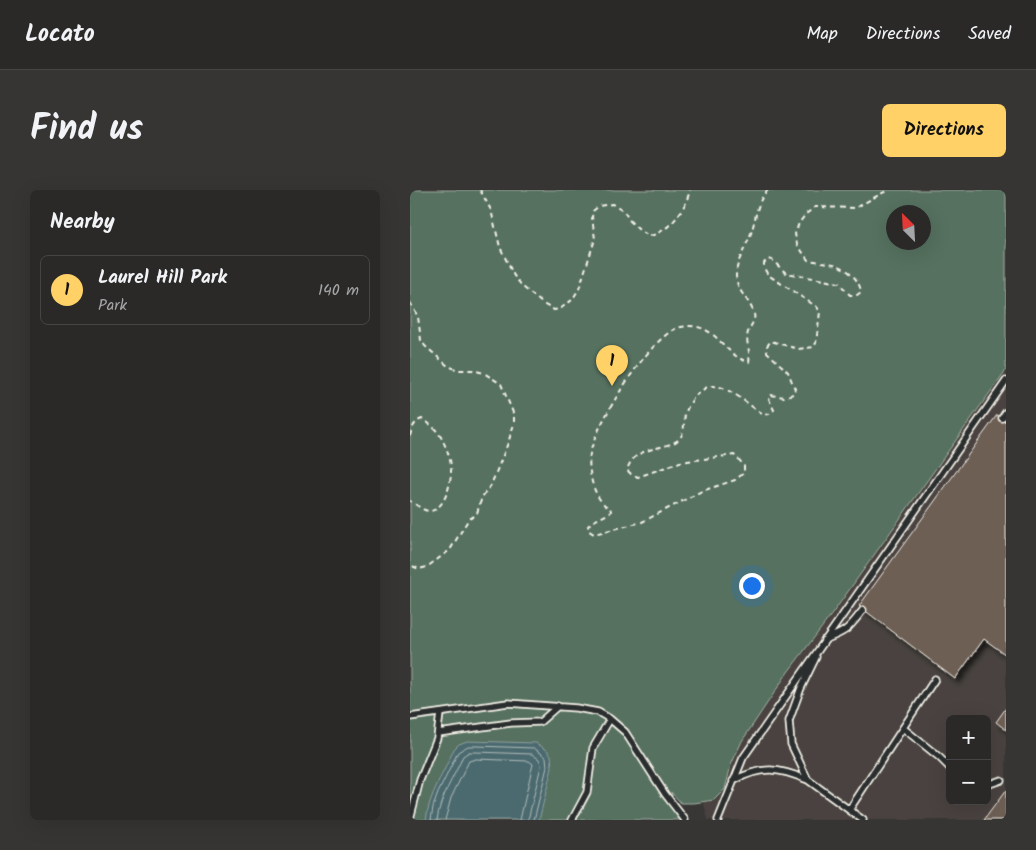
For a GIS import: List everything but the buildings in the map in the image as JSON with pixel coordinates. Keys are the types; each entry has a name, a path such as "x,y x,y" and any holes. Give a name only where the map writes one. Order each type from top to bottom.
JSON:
{"lane":[{"path":"718,820 742,758 1006,381"},
{"path":"1002,418 1006,412"},
{"path":"824,639 838,636 846,631 863,610"},
{"path":"808,780 791,744 789,722 800,688 824,639"},
{"path":"849,810 935,679"},
{"path":"410,717 508,703 558,706 598,712 610,719 625,732 665,794 685,820"},
{"path":"438,732 510,723 540,722 558,706"},
{"path":"410,819 420,780 437,738 440,713"},
{"path":"572,820 587,792 593,748 610,719"},
{"path":"903,728 946,764"},
{"path":"733,782 748,773 763,770 786,772 808,780 863,820"},
{"path":"991,784 1001,780"}],"path":[{"path":"480,190 491,210 500,247 514,276 543,304 554,310 560,309 572,300 579,289 595,239 592,217 594,211 599,206 612,204 618,207 623,210 640,231 650,236 660,233 677,217 687,203 690,190"},
{"path":"768,190 759,204 750,236 736,273 738,286 754,312 755,317 748,332 749,362 736,357 720,340 702,328 682,327 670,331 662,338 633,371 599,428 589,455 591,478 595,491 604,506 612,511 592,522 588,526 590,532 594,534 642,522 702,491 735,480 744,473 744,465 734,455 680,462 638,477 627,470 630,460 639,454 676,442 684,433 685,414 689,406 696,395 706,387 724,388 763,415 769,414 774,410 769,399 770,395 788,396 793,394 795,389 788,372 767,352 766,346 771,341 798,349 814,347 820,312 817,307 768,275 764,268 764,262 768,259 772,260 786,273 839,283 850,295 857,296 861,292 861,284 852,275 839,265 808,260 798,244 795,234 799,223 815,207 855,208 888,190"},
{"path":"410,302 418,318 421,340 425,346 448,366 458,370 472,370 484,373 501,384 514,415 514,424 491,485 482,497 474,516 468,520 450,550 427,567 419,569 410,565"},
{"path":"410,436 416,421 422,419 434,428 444,441 452,470 447,491 439,507 432,511 427,511 410,501"}],"shaded area":[{"path":"1006,370 1006,820 708,820 700,788 832,614"}],"green space":[{"path":"410,190 1006,190 1006,370 832,614 788,672 742,741 731,765 725,789 714,800 694,803 681,803 671,792 681,820 410,820"}],"water":[{"path":"467,741 536,743 547,750 551,755 552,768 539,820 426,820 430,801 454,749 459,744"}],"place":[{"name":"Laurel Hill Park","path":"612,386"}]}
